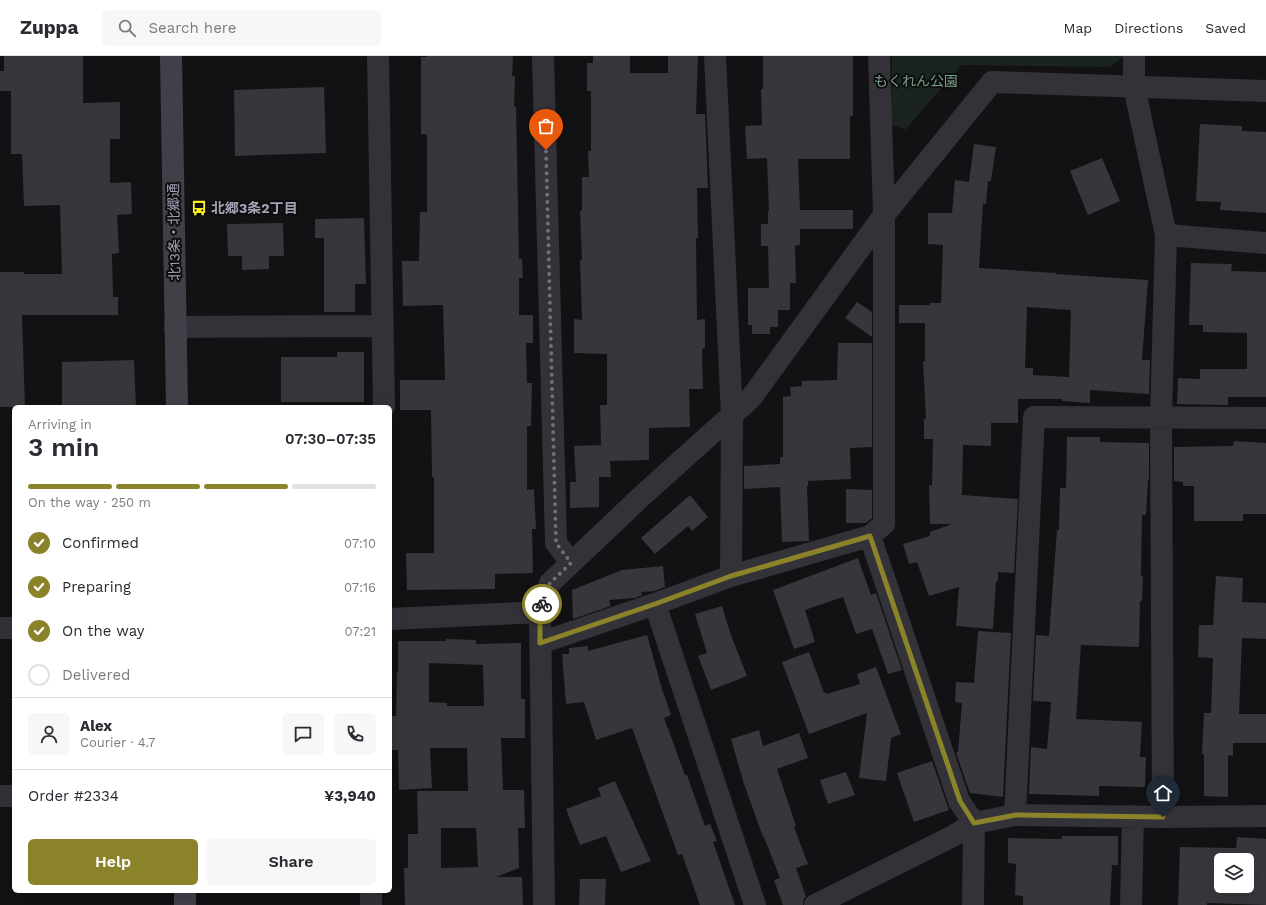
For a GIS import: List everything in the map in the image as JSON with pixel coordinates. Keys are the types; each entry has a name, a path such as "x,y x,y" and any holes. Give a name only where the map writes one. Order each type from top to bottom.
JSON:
{"main road":[{"name":"北13条・北郷通","path":"171,56 177,405"},
{"path":"185,893 185,905"}],"street":[{"path":"378,56 384,405"},
{"path":"543,56 556,543 571,563"},
{"path":"715,56 732,416 731,576"},
{"path":"540,643 655,604 731,576 870,536 884,524 884,215 879,56"},
{"path":"1134,56 1134,87 1166,235 1161,418 1163,817"},
{"path":"544,905 540,612 550,583 644,494 751,398 884,215 992,82 1266,91"},
{"path":"1166,235 1266,243"},
{"path":"175,327 382,326"},
{"path":"1016,815 1034,417 1266,418"},
{"path":"870,536 960,801 974,823 973,905"},
{"path":"655,604 755,905"},
{"path":"392,619 540,612"},
{"path":"0,628 12,628"},
{"path":"0,796 12,796"},
{"path":"815,905 953,836 974,823 1016,815 1163,817 1266,816"},
{"path":"1131,905 1133,816"},
{"path":"371,893 371,905"}],"green space":[{"name":"もくれん公園","path":"892,56 1124,56 1110,67 962,65 905,130 891,124"}],"building":[{"path":"4,56 83,56 83,103 120,102 120,139 110,139 110,183 131,182 132,214 117,215 119,253 112,254 113,297 118,297 118,315 22,315 25,405 12,405 12,407 0,407 0,272 24,272 24,274 62,274 60,205 24,206 22,154 11,154 11,91 0,91 0,71 4,71"},
{"path":"513,56 512,76 515,76 514,107 516,106 519,259 522,259 523,278 519,278 519,315 533,315 533,343 526,343 527,383 532,383 531,426 527,426 527,490 534,489 536,529 532,529 533,573 495,574 495,589 407,590 406,553 434,553 434,477 432,477 431,410 400,410 400,380 445,380 443,305 403,306 402,261 419,261 420,212 427,212 427,135 421,134 421,57"},
{"path":"593,56 630,56 630,73 668,73 668,56 698,56 696,114 705,114 708,188 697,188 697,320 705,319 705,348 702,349 703,389 689,389 690,427 649,428 649,460 610,461 611,477 599,477 599,507 570,508 570,482 576,482 574,446 601,445 600,405 607,405 607,354 574,353 574,319 582,320 580,211 582,211 582,177 589,177 588,151 591,151 591,91 587,91 587,63 593,63"},
{"path":"763,56 853,56 853,116 850,116 850,159 798,159 800,210 853,210 853,229 800,229 800,245 795,246 796,283 790,283 790,310 778,310 778,327 770,327 770,334 752,334 752,325 748,325 748,288 769,288 768,246 761,246 761,224 768,224 769,211 767,158 747,159 745,126 762,125 761,89 763,89"},
{"path":"324,87 326,153 235,156 234,90"},
{"path":"1200,124 1242,126 1242,131 1266,132 1266,213 1220,210 1221,202 1196,201"},
{"path":"974,144 996,147 991,181 988,181 986,204 983,203 979,268 1148,280 1142,360 1150,360 1149,394 1090,390 1090,403 1062,401 1062,399 1018,399 1018,423 991,423 991,446 963,445 962,495 1018,499 1014,573 998,572 998,581 996,581 993,629 956,626 959,587 929,596 917,562 909,564 903,544 930,536 930,532 952,524 930,524 929,485 932,485 933,439 924,439 924,419 926,419 923,361 925,361 925,323 899,323 899,305 930,305 930,303 941,303 943,245 928,244 928,213 952,213 955,180 969,182","holes":["1027,307 1071,310 1069,377 1033,375 1033,368 1025,368"]},
{"path":"1102,158 1120,201 1088,215 1070,171"},
{"path":"364,218 366,284 355,284 355,312 324,312 324,238 315,238 315,219"},
{"path":"283,223 284,256 269,256 269,269 242,270 242,256 228,256 227,224"},
{"path":"1191,263 1232,264 1231,271 1266,272 1266,397 1228,397 1228,405 1177,404 1178,378 1200,379 1200,369 1247,369 1247,333 1203,332 1203,325 1189,325"},
{"path":"857,302 872,312 872,337 845,318"},
{"path":"838,343 872,343 872,447 850,448 851,479 808,481 809,541 782,542 780,487 744,489 744,466 780,464 780,457 783,457 783,397 791,396 790,387 802,386 802,381 837,380"},
{"path":"337,352 364,352 364,402 281,402 281,357 337,357"},
{"path":"134,360 136,405 62,405 62,362"},
{"path":"1067,437 1100,437 1100,442 1149,443 1149,480 1146,515 1142,515 1141,576 1143,576 1142,601 1140,601 1139,647 1081,645 1076,719 1142,722 1140,757 1146,757 1145,787 1099,786 1099,796 1029,794 1031,747 1047,749 1051,702 1033,701 1036,635 1049,636 1057,530 1059,530 1060,488 1066,488"},
{"path":"1234,441 1266,443 1266,514 1243,514 1243,521 1194,521 1194,486 1183,486 1183,482 1174,481 1174,447 1233,446"},
{"path":"846,489 872,490 872,518 866,523 846,523"},
{"path":"690,495 708,517 692,531 688,526 655,554 641,538"},
{"path":"858,558 871,595 876,593 902,670 888,674 872,629 856,634 843,597 805,610 815,642 794,649 773,590"},
{"path":"663,566 665,587 655,591 641,592 642,595 635,598 609,600 611,606 573,619 572,590 622,570"},
{"path":"1216,576 1243,578 1242,602 1266,603 1266,639 1242,638 1239,714 1266,714 1266,743 1233,743 1233,756 1228,755 1228,797 1204,796 1204,754 1202,754 1204,713 1211,713 1213,658 1198,657 1199,625 1213,625"},
{"path":"722,606 731,635 747,676 711,690 698,656 707,653 695,614"},
{"path":"978,631 1011,633 1003,797 970,793 956,753 958,752 962,703 955,702 956,682 974,683"},
{"path":"647,635 671,715 664,718 685,775 687,775 705,826 710,824 717,841 713,842 735,905 700,905 682,854 678,855 632,728 596,740 584,702 566,704 562,654 569,654 569,648 588,646 588,651"},
{"path":"446,639 476,640 476,644 521,643 521,699 525,699 525,738 501,738 503,790 524,790 525,828 518,828 519,868 496,877 522,877 523,905 405,905 404,868 408,868 408,834 418,834 417,791 468,791 467,748 430,748 432,788 399,790 398,750 392,750 392,716 396,716 398,641 446,641","holes":["429,663 483,665 484,706 447,706 447,703 429,702","441,828 476,828 478,867 441,868"]},
{"path":"809,652 824,693 826,692 827,694 860,684 857,674 876,667 901,734 891,738 886,781 859,778 867,713 809,734 782,662"},
{"path":"759,730 763,746 799,733 808,758 777,769 796,826 794,827 808,864 796,868 806,897 804,898 803,905 783,905 774,880 780,878 763,837 744,784 731,739"},
{"path":"932,761 949,810 914,822 897,773"},
{"path":"846,772 855,795 828,804 820,780"},
{"path":"615,781 651,861 621,872 606,836 580,845 566,809 601,796 598,788"},
{"path":"1062,836 1118,836 1118,865 1112,865 1110,905 1023,905 1023,896 1015,895 1016,864 1008,863 1008,838 1062,839"},
{"path":"1237,837 1266,839 1266,905 1207,903 1207,905 1178,905 1180,847 1236,848"},
{"path":"580,879 606,879 605,905 579,905"}],"way so far":[{"path":"542,604 550,583 571,563 556,543 546,150"}],"place":[{"name":"北郷3条2丁目","path":"199,208"}],"route":[{"path":"542,604 540,612 540,643 655,604 731,576 870,536 960,801 974,823 1016,815 1163,817"}]}
